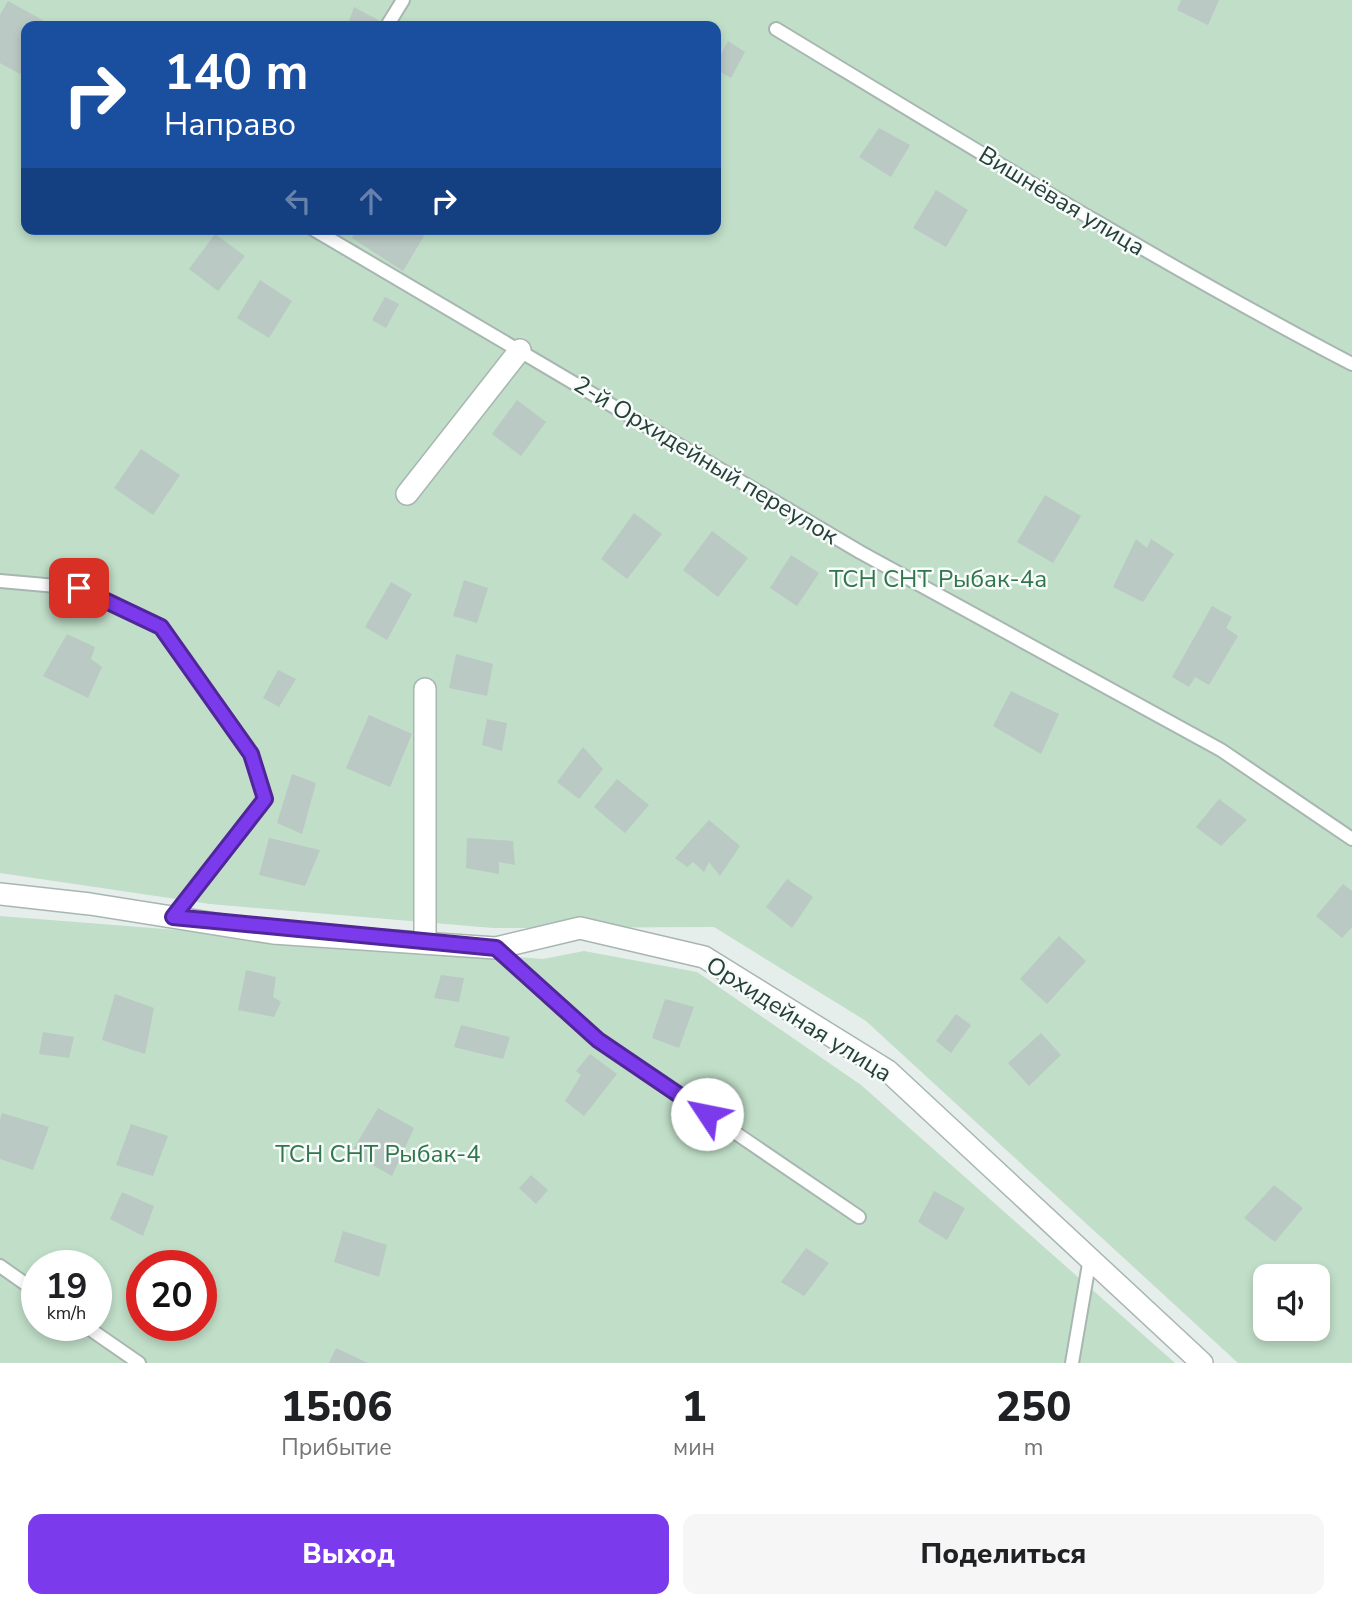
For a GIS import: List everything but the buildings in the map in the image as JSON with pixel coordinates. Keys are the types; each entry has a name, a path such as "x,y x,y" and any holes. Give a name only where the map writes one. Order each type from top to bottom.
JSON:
{"street":[{"path":"407,494 520,350"},
{"path":"425,689 425,943"},
{"name":"Орхидейная улица","path":"0,894 90,904 273,933 496,948 580,928 705,957 888,1071 1202,1363"}],"lane":[{"path":"390,21 403,0"},
{"name":"Вишнёвая улица","path":"776,29 1207,286 1352,364"},
{"name":"2-й Орхидейный переулок","path":"323,235 860,552 1221,750 1352,839"},
{"path":"0,581 79,588 161,627 251,754 265,799 173,917"},
{"path":"173,917 496,948 598,1040 859,1217"},
{"path":"1072,1363 1090,1258"},
{"path":"0,1266 21,1281"},
{"path":"107,1341 139,1363"}],"green space":[{"name":"ТСН СНТ Рыбак-4а","path":"0,0 1352,0 1352,1363 1238,1363 866,1021 714,927 493,928 210,904 0,873"},
{"name":"ТСН СНТ Рыбак-4","path":"0,916 543,959 584,951 697,972 861,1085 1175,1363 0,1363"}],"route":[{"path":"79,588 161,627 251,754 265,799 173,917 496,948 598,1040 707,1114"}]}
